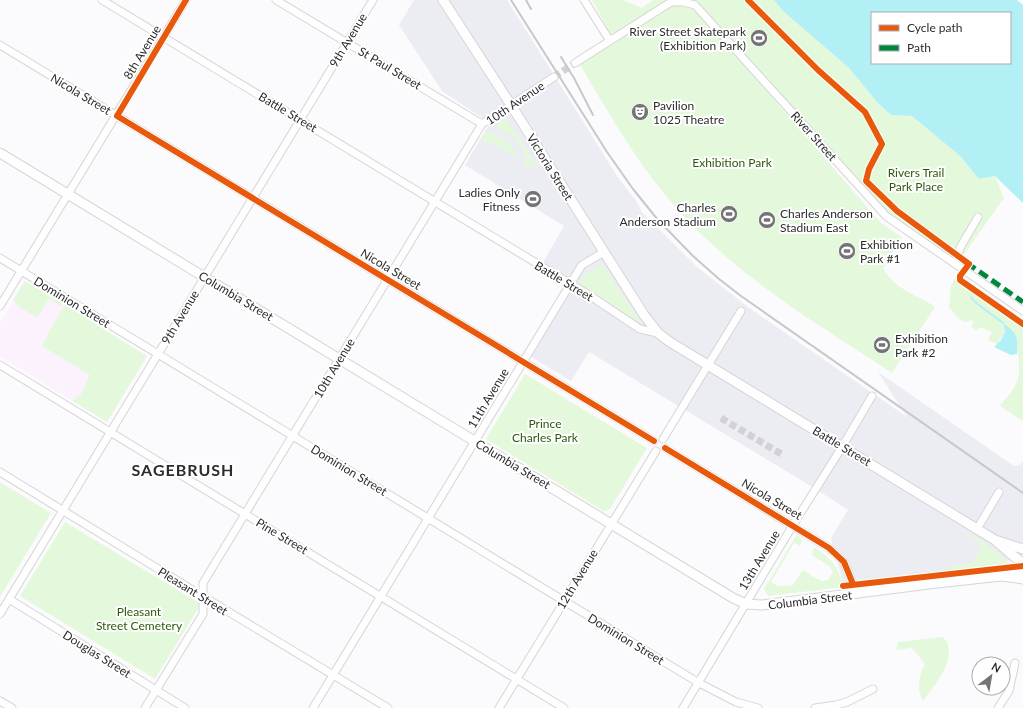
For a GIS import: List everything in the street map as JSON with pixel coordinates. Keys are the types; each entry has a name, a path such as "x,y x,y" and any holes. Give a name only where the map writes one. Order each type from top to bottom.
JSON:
{"main road":[{"name":"Victoria Street","path":"442,0 511,105 644,315 658,333"},
{"name":"Columbia Street","path":"0,153 733,598 746,604 762,605 857,594 937,582 1001,576 1023,579"},
{"name":"Battle Street","path":"658,333 708,366 995,540 1023,564"},
{"path":"995,540 1018,546 1023,549"},
{"name":"Columbia Street","path":"1001,576 1012,572 1023,571"}],"street":[{"name":"Battle Street","path":"102,0 571,285 640,329 658,333"},
{"name":"8th Avenue","path":"0,306 69,195 186,0"},
{"name":"St Paul Street","path":"276,0 482,124"},
{"name":"9th Avenue","path":"0,614 373,0"},
{"path":"575,63 610,41 584,0"},
{"name":"River Street","path":"610,41 671,2 683,2 695,5 886,216 955,262 1023,311"},
{"name":"Nicola Street","path":"0,45 654,441"},
{"name":"10th Avenue","path":"145,708 203,614 204,583 482,124 554,77"},
{"path":"955,262 961,246 978,217"},
{"name":"11th Avenue","path":"313,708 582,265 604,252"},
{"name":"Dominion Street","path":"0,258 699,683 736,702 758,708"},
{"path":"663,439 741,311"},
{"name":"Pine Street","path":"0,365 564,708"},
{"name":"13th Avenue","path":"683,708 793,524 842,447 872,396"},
{"path":"658,438 663,439 666,444 665,448 662,451 656,451 653,447 654,441 658,438"},
{"name":"Nicola Street","path":"665,448 793,524 829,548 840,557 846,567 857,594"},
{"name":"12th Avenue","path":"499,708 656,451"},
{"name":"Pleasant Street","path":"0,472 388,708"},
{"path":"977,529 999,492"},
{"name":"Douglas Street","path":"9,599 185,708"},
{"path":"998,708 1008,691 1015,663"},
{"path":"815,708 836,707 873,689"},
{"path":"0,701 12,708"}],"shaded area":[{"path":"414,0 507,0 617,176 637,202 642,212 697,267 748,307 907,417 878,372 1014,466 1020,465 1023,461 1023,558 949,571 861,582 844,587 831,538 848,510 811,486 589,352 571,381 530,356 569,289 538,271 564,226 465,165 490,123 442,91 399,25"},
{"path":"25,281 147,356 107,422 0,356 0,323"}],"green space":[{"path":"592,0 623,0 642,8 653,0 667,0 612,36"},
{"name":"Rivers Trail Park Place","path":"686,0 774,0 783,11 849,68 877,102 891,115 912,116 960,156 979,179 995,176 1004,198 958,263 887,215"},
{"name":"Exhibition Park","path":"672,4 694,7 881,223 902,237 883,269 891,280 900,287 935,307 892,373 833,335 746,274 694,227 670,201 645,169 590,83 580,65"},
{"path":"503,119 508,121 538,168 531,165 529,167 523,164 527,157 515,138 498,128 497,124"},
{"path":"490,131 510,144 517,155 516,157 491,142 486,143 481,140 486,132"},
{"path":"602,264 641,323 578,285 585,274"},
{"path":"957,275 959,277 959,283 1023,328 1023,421 1000,406 1017,383 1019,370 1018,345 1003,323 1005,332 997,344 988,340 992,332 980,327 977,331 971,327 974,322 970,320 968,322 964,322 957,317 949,307 951,285"},
{"path":"25,281 63,304 61,306 49,299 37,318 17,305 13,300"},
{"path":"65,305 147,356 107,422 73,401 77,396 79,397 90,375 42,346"},
{"name":"Prince Charles Park","path":"525,374 647,448 610,509 603,511 486,439"},
{"path":"0,482 51,513 0,597"},
{"name":"Pleasant Street Cemetery","path":"65,522 201,604 155,679 20,596"},
{"path":"968,533 995,550 1004,558 1008,565 951,570 951,566 971,564 981,549 979,543 966,534"},
{"path":"797,534 802,539 800,546 794,543 771,582 777,586 793,585 803,570 822,581 828,580 833,572 829,566 812,555 814,547 830,559 837,568 844,587 768,596 764,589"},
{"path":"943,637 948,644 949,652 947,661 939,679 923,701 919,682 925,664 912,648 896,650 898,642"}],"water":[{"path":"774,0 1017,0 1023,5 1023,203 995,176 979,179 960,156 912,116 891,115 877,102 849,68 783,11"},
{"path":"1003,323 1014,332 1016,336 1017,354 1011,355 994,347 1001,340 1005,332"}],"waterway":[{"path":"971,297 975,302 1003,323"}],"tunnel":[{"path":"554,77 575,63"},
{"path":"721,418 783,455"}],"railway":[{"path":"511,0 607,152 633,189 658,220 693,256 741,296 1023,493"},
{"path":"526,0 531,9"},
{"path":"561,57 572,75"},
{"path":"573,76 593,115"}],"marked path":[{"path":"967,263 1023,302"}],"cycle path":[{"path":"186,0 117,116 654,441"},
{"path":"748,0 818,70 865,112 882,144 869,169 866,181 897,211 969,264 960,276 960,280 1023,324"},
{"path":"665,448 829,548 844,562 853,584"},
{"path":"843,586 1023,566"}],"place":[{"name":"River Street Skatepark (Exhibition Park)","path":"759,38"},
{"name":"Pavilion 1025 Theatre","path":"640,112"},
{"name":"Ladies Only Fitness","path":"533,199"},
{"name":"Charles Anderson Stadium","path":"729,214"},
{"name":"Charles Anderson Stadium East","path":"767,220"},
{"name":"Exhibition Park #1","path":"847,251"},
{"name":"Exhibition Park #2","path":"882,345"}],"district":[{"name":"SAGEBRUSH","path":"183,469"}]}
